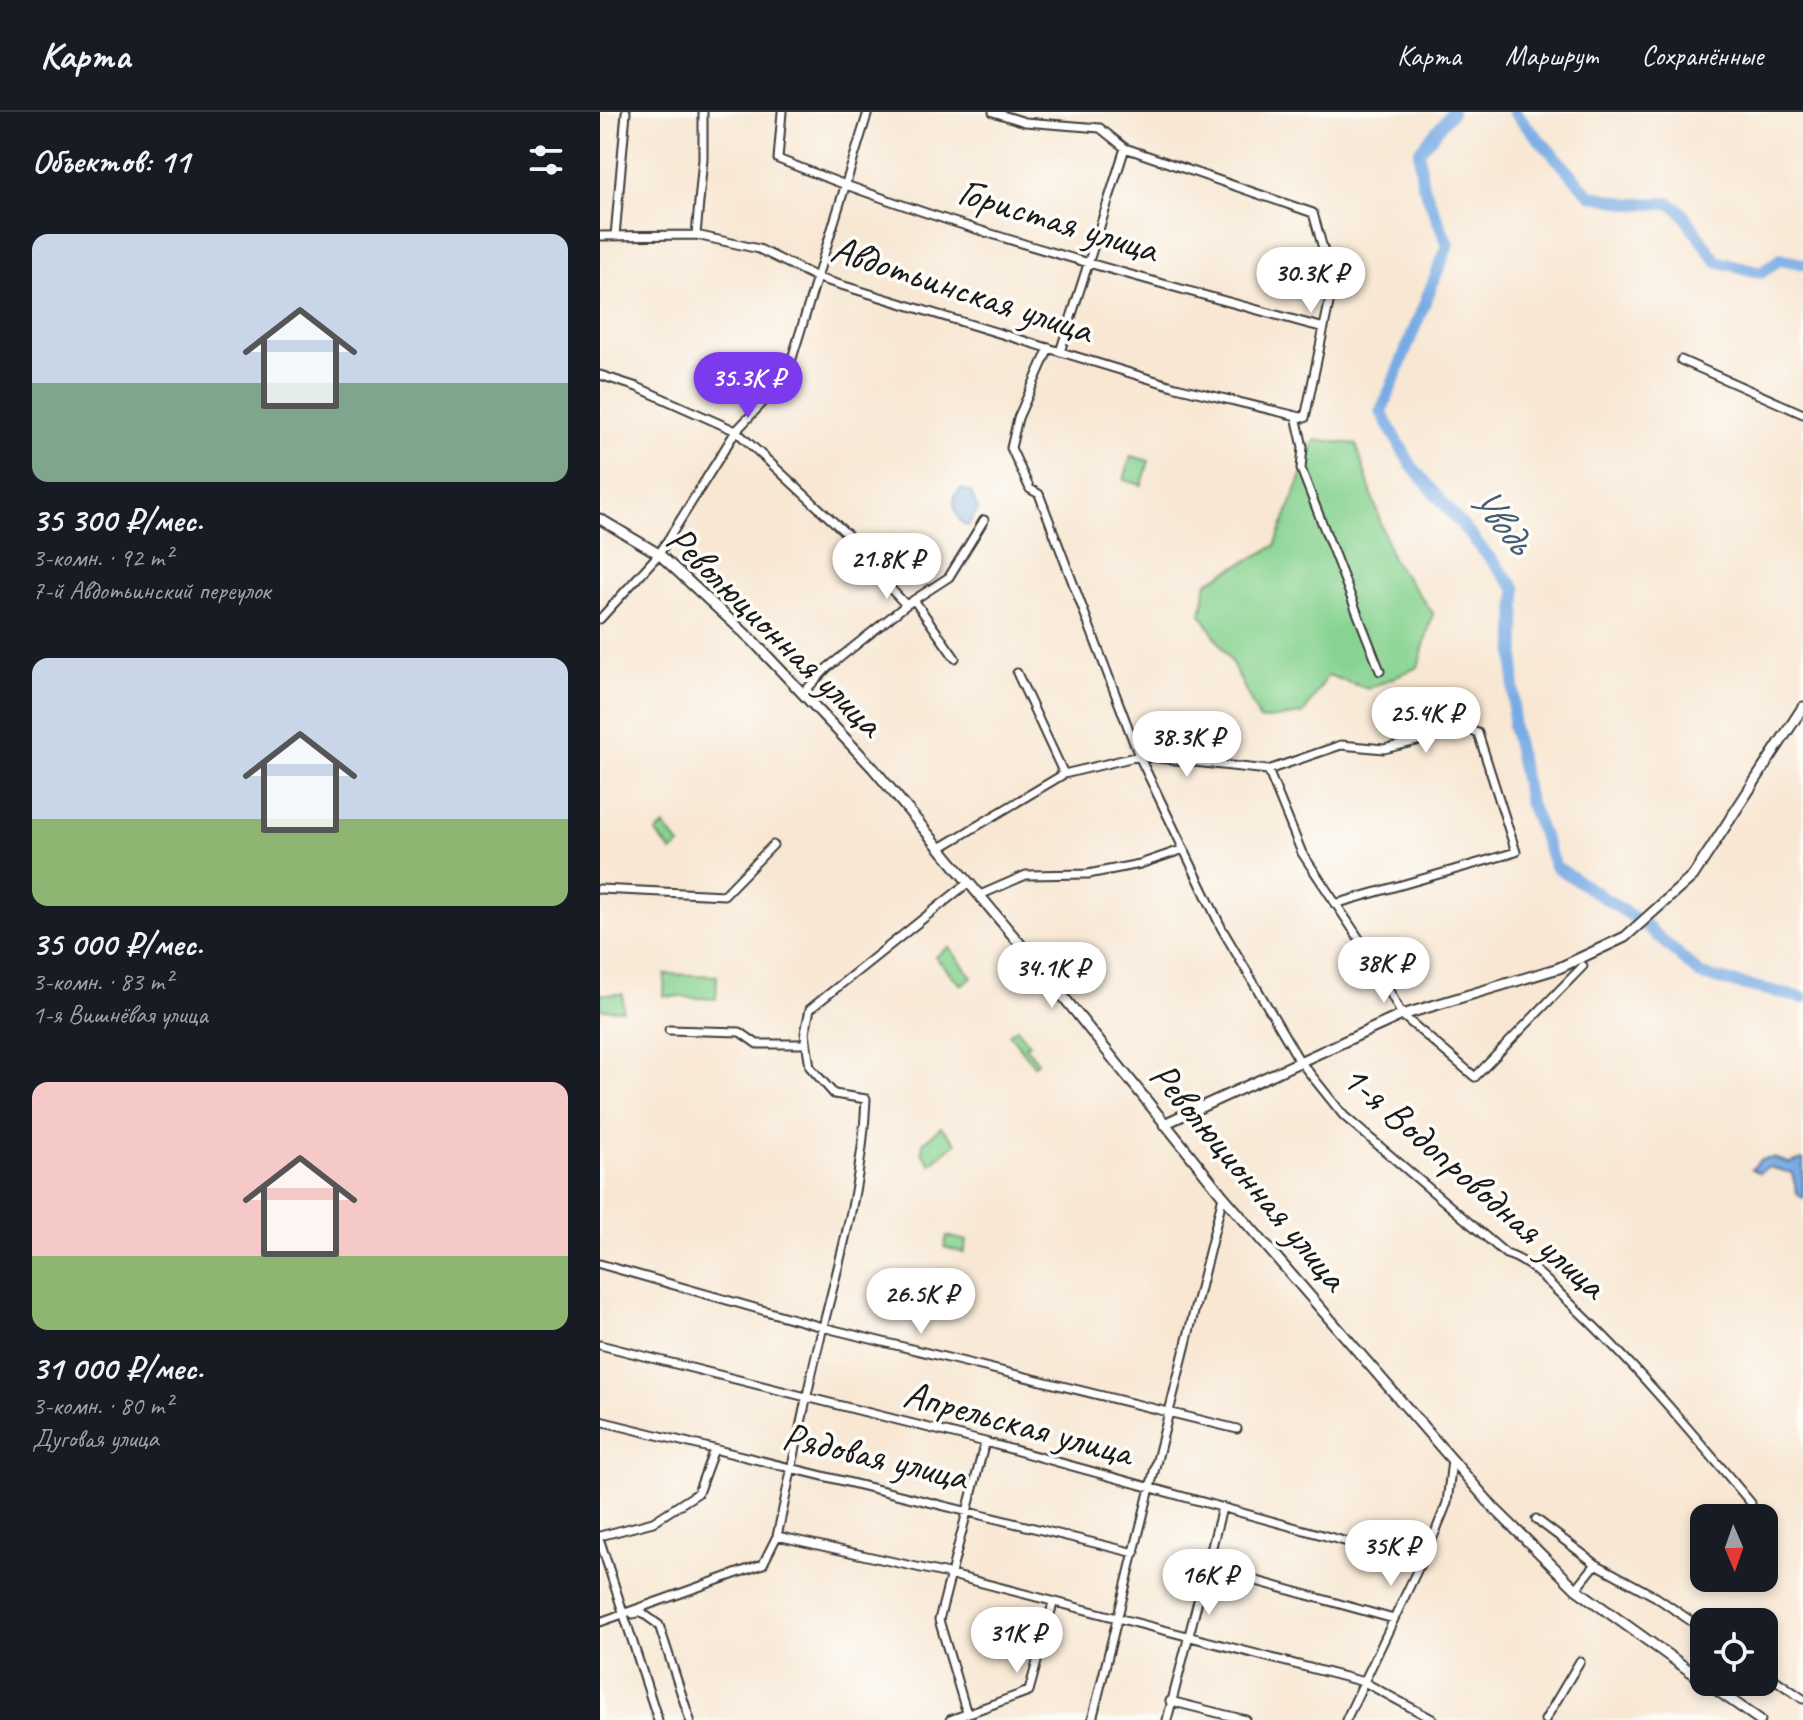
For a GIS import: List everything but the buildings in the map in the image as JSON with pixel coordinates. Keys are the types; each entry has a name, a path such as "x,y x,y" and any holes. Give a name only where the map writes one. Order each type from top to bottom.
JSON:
{"main road":[{"name":"Революционная улица","path":"600,519 659,554 803,693 980,895 1223,1196 1493,1507 1576,1589 1690,1671"},
{"path":"1164,1124 1402,1015 1527,980 1625,937 1674,896 1714,848 1803,707"},
{"name":"Революционная улица","path":"1725,1696 1760,1720"}],"street":[{"path":"615,236 626,112"},
{"path":"696,235 703,159 703,112"},
{"name":"Гористая улица","path":"782,112 778,159 845,186 1089,263 1324,328"},
{"path":"600,619 659,554 736,431 786,378 868,112"},
{"path":"993,112 1025,122 1100,128 1125,148 1313,213 1333,284 1300,417 1303,447 1301,469 1380,671"},
{"path":"1060,352 1125,148"},
{"name":"Авдотьинская улица","path":"600,236 696,235 759,249 818,278 1176,387 1300,417"},
{"name":"1-я Водопроводная улица","path":"1049,348 1018,418 1011,448 1030,489 1039,494 1139,756 1222,929 1299,1060 1344,1116 1506,1254 1524,1259 1588,1320 1654,1388 1751,1503"},
{"path":"1681,360 1803,414"},
{"path":"600,375 637,387 736,431 850,537 858,554 910,603 955,658"},
{"path":"803,693 827,668 910,603 949,577 984,520"},
{"path":"1017,673 1064,774"},
{"path":"940,848 1064,774 1139,756 1268,770 1341,745 1384,749 1466,729 1478,733 1516,852 1335,904"},
{"path":"1268,770 1302,853 1370,955 1402,1015 1475,1077 1583,966"},
{"path":"600,889 724,895 773,845"},
{"path":"980,895 1026,875 1088,874 1140,864 1184,849"},
{"path":"600,1622 763,1564 777,1536 822,1327 851,1217 866,1099 834,1094 810,1067 805,1044 810,1009 969,882"},
{"path":"669,1030 740,1032 757,1044 805,1044"},
{"path":"1092,1720 1223,1196"},
{"path":"600,1264 822,1327 1237,1429"},
{"name":"Апрельская улица","path":"600,1345 985,1442 1420,1562"},
{"name":"Рядовая улица","path":"600,1421 967,1509 1135,1553"},
{"path":"967,1714 939,1620 948,1574 985,1442"},
{"path":"658,1720 600,1539 653,1522 698,1493 714,1449"},
{"path":"1346,1720 1447,1503 1452,1460"},
{"path":"1167,1720 1222,1508"},
{"path":"1536,1519 1596,1564 1656,1597 1690,1620"},
{"path":"777,1536 948,1574 1364,1682 1434,1720"},
{"path":"1576,1589 1596,1564"},
{"path":"1206,1567 1394,1619"},
{"path":"950,1720 1029,1691 1053,1603"},
{"path":"623,1615 641,1612 659,1625 690,1720"},
{"path":"1545,1720 1580,1661"},
{"path":"1778,1682 1803,1699"},
{"path":"1170,1701 1246,1720"}],"green space":[{"path":"1315,440 1356,444 1392,559 1433,613 1418,667 1368,689 1328,675 1303,714 1260,720 1232,663 1201,614 1207,582 1275,546"},
{"path":"1131,456 1149,461 1142,485 1124,480"},
{"path":"664,826 680,845 672,852 656,833"},
{"path":"949,947 972,977 961,985 935,957"},
{"path":"665,974 717,976 716,999 664,996"},
{"path":"600,994 623,994 623,1010 600,1009"},
{"path":"1017,1028 1029,1043 1025,1046 1038,1062 1034,1065 1009,1034"},
{"path":"941,1127 956,1143 931,1164 922,1153 923,1143"},
{"path":"947,1236 967,1241 964,1253 944,1247"}],"water":[{"path":"961,489 971,492 978,510 968,526 958,518 955,509 954,496"},
{"path":"1773,1158 1789,1163 1803,1159 1803,1198 1797,1193 1792,1173 1768,1167 1759,1173 1752,1169 1760,1160"}],"waterway":[{"name":"Уводь","path":"1452,112 1419,152 1422,182 1448,245 1381,412 1411,465 1516,589 1513,727 1529,801 1555,866 1644,924 1701,975 1803,998"},
{"path":"1514,112 1590,195 1630,204 1669,203 1681,211 1716,261 1761,273 1780,259 1803,264"}]}
